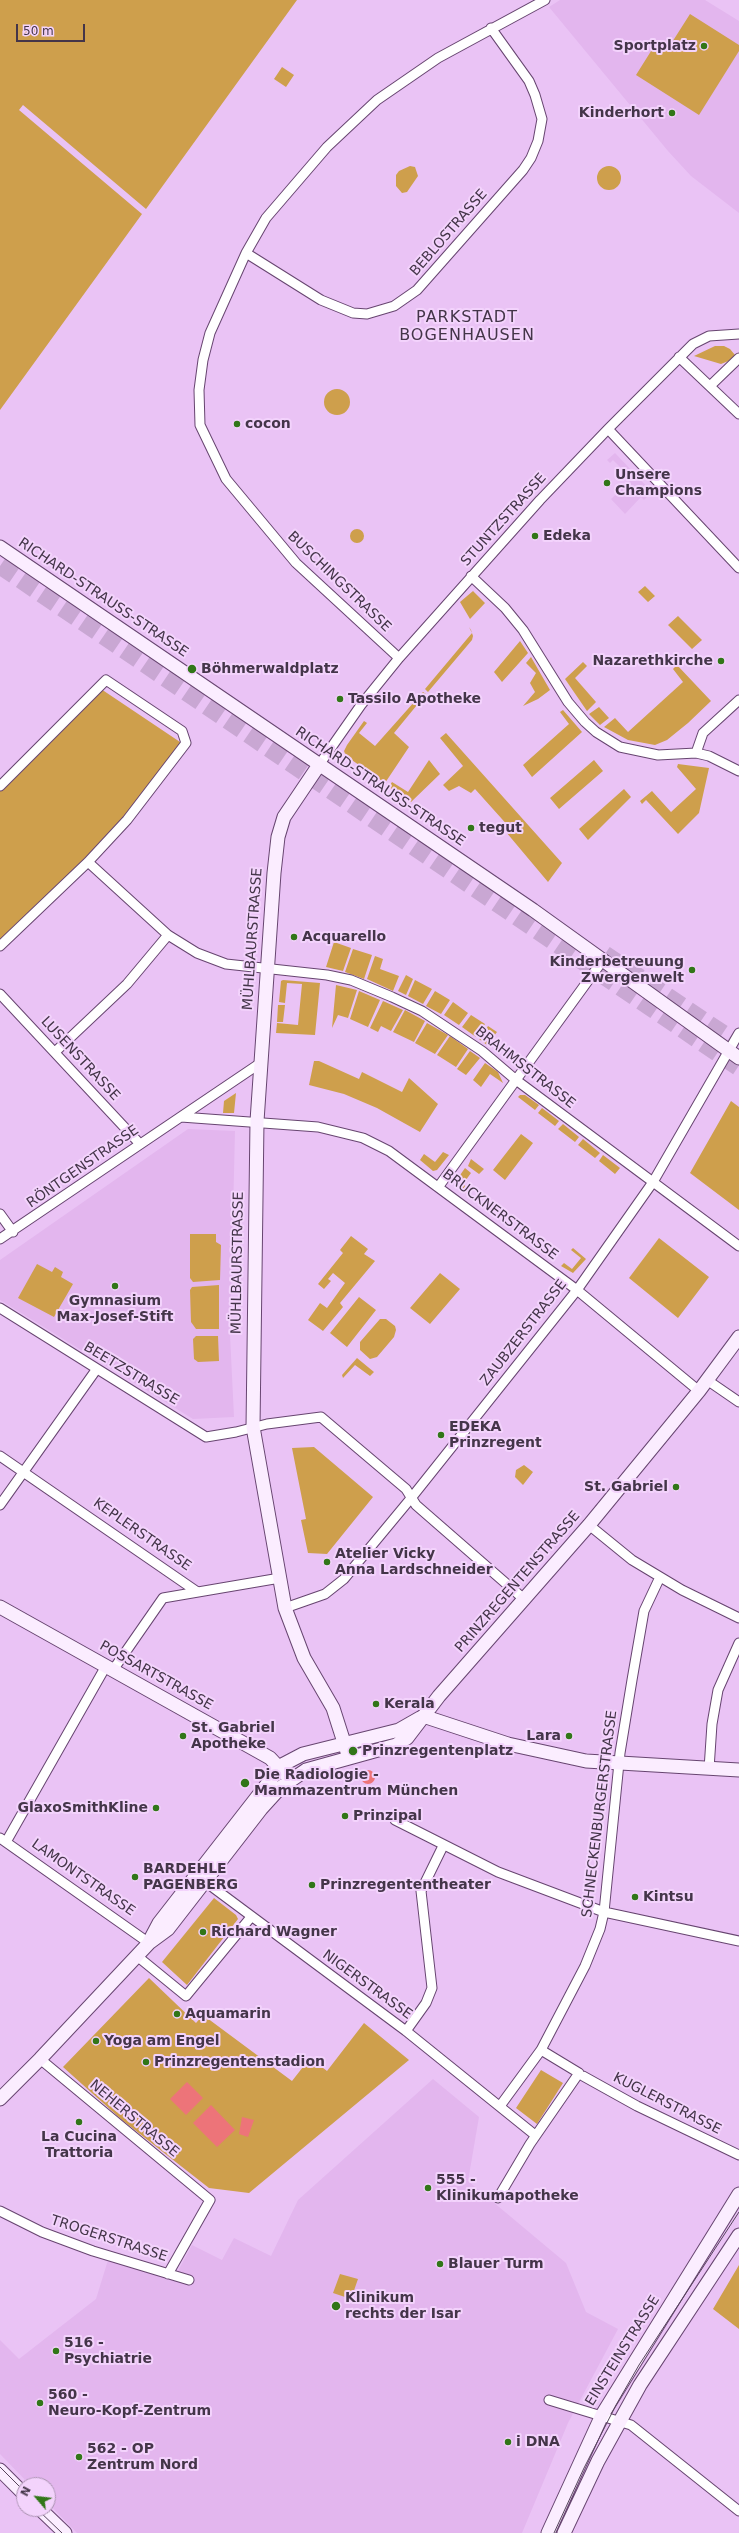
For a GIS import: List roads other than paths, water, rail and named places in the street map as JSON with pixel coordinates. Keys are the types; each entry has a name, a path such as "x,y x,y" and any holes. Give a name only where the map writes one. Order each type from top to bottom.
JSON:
{"main road":[{"name":"RICHARD-STRAUSS-STRASSE","path":"0,548 319,764 603,960 734,1055"},
{"name":"MÜHLBAURSTRASSE","path":"319,764 284,817 278,837 259,1064 253,1427 285,1608 304,1658 334,1708 349,1758"},
{"name":"PRINZREGENTENSTRASSE","path":"203,1876 270,1798 289,1780 311,1768 401,1743 589,1525 699,1391 739,1337"},
{"name":"POSSARTSTRASSE","path":"0,1607 270,1758 280,1767 289,1780"},
{"name":"PRINZREGENTENSTRASSE","path":"0,2099 40,2059 149,1942 168,1929 203,1876 280,1767 304,1754 399,1730 423,1716"},
{"path":"423,1716 472,1734 528,1749 586,1761 739,1770"},
{"name":"EINSTEINSTRASSE","path":"548,2533 602,2414 739,2194"},
{"path":"564,2533 590,2477 620,2420 658,2356 739,2235"},
{"path":"0,2470 16,2486"},
{"path":"48,2517 65,2533"}],"street":[{"name":"BUSCHINGSTRASSE","path":"399,658 316,583 277,542 226,479 200,425 199,390 210,333 246,253 266,218 305,170 374,103 438,58 545,0"},
{"name":"BEBLOSTRASSE","path":"246,253 321,300 353,313 367,314 394,306 407,300 523,170 531,158 538,141 542,119 536,95 529,81 491,28"},
{"name":"STUNTZSTRASSE","path":"319,764 399,658 471,576 608,429 693,344 710,336 739,334"},
{"path":"679,357 739,414"},
{"path":"710,386 739,358"},
{"path":"608,429 739,568"},
{"path":"471,576 495,598 532,643 576,712 596,732 620,747 658,755 696,753 709,756 739,771"},
{"path":"0,946 88,862 127,820 186,743 182,731 106,680 1,784"},
{"path":"696,753 703,733 739,700"},
{"name":"BRAHMSSTRASSE","path":"88,862 168,936 197,953 226,964 327,975 351,980 392,996 422,1011 464,1038 516,1080 739,1246"},
{"path":"54,1052 127,984 168,936"},
{"path":"439,1186 603,960"},
{"name":"LUSENSTRASSE","path":"0,994 140,1144"},
{"name":"ZAUBZERSTRASSE","path":"285,1608 326,1594 344,1579 412,1497 577,1290 652,1182 734,1055 739,1033"},
{"name":"RÖNTGENSTRASSE","path":"0,1239 13,1232 259,1064"},
{"path":"181,1117 257,1121"},
{"name":"BRUCKNERSTRASSE","path":"257,1121 318,1127 363,1138 389,1151 439,1186 577,1290 699,1391"},
{"path":"0,1214 13,1232"},
{"name":"BEETZSTRASSE","path":"0,1308 96,1370 206,1437 236,1432 253,1427 321,1417 406,1489 416,1505 525,1600"},
{"path":"0,1505 96,1370"},
{"path":"707,1380 739,1402"},
{"name":"KEPLERSTRASSE","path":"0,1456 196,1591 280,1578"},
{"path":"589,1525 632,1560 660,1577 739,1618"},
{"name":"SCHNECKENBURGERSTRASSE","path":"500,2106 541,2050 585,1966 600,1929 604,1912 619,1764 644,1611 660,1577"},
{"path":"3,1840 109,1668 163,1598 196,1591"},
{"path":"709,1769 712,1724 718,1690 739,1643"},
{"path":"395,1820 443,1846 511,1878 604,1912 739,1941"},
{"name":"LAMONTSTRASSE","path":"3,1840 149,1942"},
{"path":"406,2031 426,2003 432,1988 421,1891 443,1846"},
{"name":"NIGERSTRASSE","path":"203,1876 251,1917 406,2031 500,2106"},
{"path":"137,1956 186,1996 251,1917"},
{"name":"KUGLERSTRASSE","path":"541,2050 581,2075 637,2106 739,2155"},
{"name":"NEHERSTRASSE","path":"40,2059 210,2200 168,2274"},
{"path":"498,2198 535,2135 581,2075"},
{"path":"500,2106 535,2135"},
{"name":"TROGERSTRASSE","path":"0,2211 42,2232 93,2251 189,2280"},
{"path":"549,2400 620,2420 645,2435 739,2511"}],"tunnel":[{"path":"0,566 739,1068"},
{"path":"605,954 739,1044"}],"tram line":[{"path":"554,2533 584,2468 616,2405 639,2365 739,2212"},
{"path":"0,2467 16,2483"},
{"path":"45,2517 62,2533"}],"place":[{"name":"Sportplatz","path":"704,46"},
{"name":"Kinderhort","path":"672,113"},
{"name":"cocon","path":"237,424"},
{"name":"Unsere Champions","path":"607,483"},
{"name":"Edeka","path":"535,536"},
{"name":"Nazarethkirche","path":"721,661"},
{"name":"Böhmerwaldplatz","path":"192,669"},
{"name":"Tassilo Apotheke","path":"340,699"},
{"name":"tegut","path":"471,828"},
{"name":"Acquarello","path":"294,937"},
{"name":"Kinderbetreuung Zwergenwelt","path":"692,970"},
{"name":"Gymnasium Max-Josef-Stift","path":"115,1286"},
{"name":"EDEKA Prinzregent","path":"441,1435"},
{"name":"St. Gabriel","path":"676,1487"},
{"name":"Atelier Vicky Anna Lardschneider","path":"327,1562"},
{"name":"Kerala","path":"376,1704"},
{"name":"St. Gabriel Apotheke","path":"183,1736"},
{"name":"Lara","path":"569,1736"},
{"name":"Prinzregentenplatz","path":"353,1751"},
{"name":"Die Radiologie - Mammazentrum München","path":"245,1783"},
{"name":"GlaxoSmithKline","path":"156,1808"},
{"name":"Prinzipal","path":"345,1816"},
{"name":"BARDEHLE PAGENBERG","path":"135,1877"},
{"name":"Prinzregententheater","path":"312,1885"},
{"name":"Kintsu","path":"635,1897"},
{"name":"Richard Wagner","path":"203,1932"},
{"name":"Aquamarin","path":"177,2014"},
{"name":"Yoga am Engel","path":"96,2041"},
{"name":"Prinzregentenstadion","path":"146,2062"},
{"name":"La Cucina Trattoria","path":"79,2122"},
{"name":"555 - Klinikumapotheke","path":"428,2188"},
{"name":"Blauer Turm","path":"440,2264"},
{"name":"Klinikum rechts der Isar","path":"336,2306"},
{"name":"516 - Psychiatrie","path":"56,2351"},
{"name":"560 - Neuro-Kopf-Zentrum","path":"40,2403"},
{"name":"i DNA","path":"508,2442"},
{"name":"562 - OP Zentrum Nord","path":"79,2457"}],"district":[{"name":"PARKSTADT BOGENHAUSEN","path":"467,327"}]}
